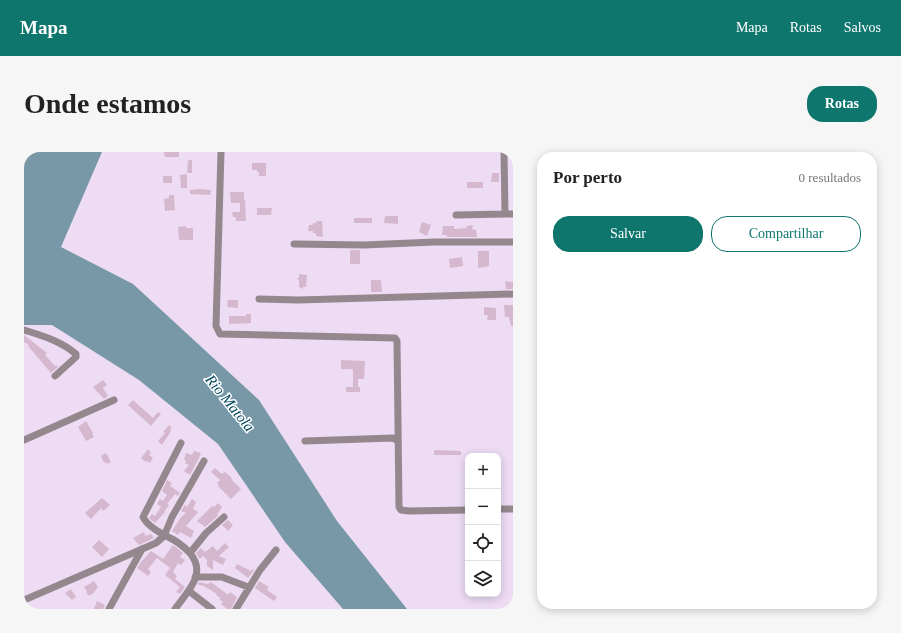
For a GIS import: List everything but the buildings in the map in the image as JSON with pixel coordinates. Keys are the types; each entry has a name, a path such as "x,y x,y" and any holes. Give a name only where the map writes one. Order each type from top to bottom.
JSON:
{"street":[{"path":"221,152 216,326 220,334 395,338 397,341 399,507 401,510 409,511 465,510"},
{"path":"504,152 505,214"},
{"path":"456,215 513,214"},
{"path":"294,244 364,245 434,242 513,242"},
{"path":"259,299 298,300 513,294"},
{"path":"24,330 46,336 65,346 76,354 76,357 55,376"},
{"path":"24,440 114,400"},
{"path":"305,441 393,438 398,441"},
{"path":"175,609 189,591 197,572 197,565 190,553 178,542 164,536 143,518 143,515 153,499 181,443"},
{"path":"24,600 156,543 164,536 172,517 204,461"},
{"path":"501,509 513,509"},
{"path":"190,553 206,533 224,517"},
{"path":"110,609 142,549"},
{"path":"236,609 248,587 276,550"},
{"path":"195,577 222,577 248,587"},
{"path":"189,591 212,609"}],"water":[{"name":"Rio Matola","path":"24,152 102,152 61,247 133,284 259,400 337,521 407,609 343,609 285,542 218,444 139,380 52,325 24,325"}]}
